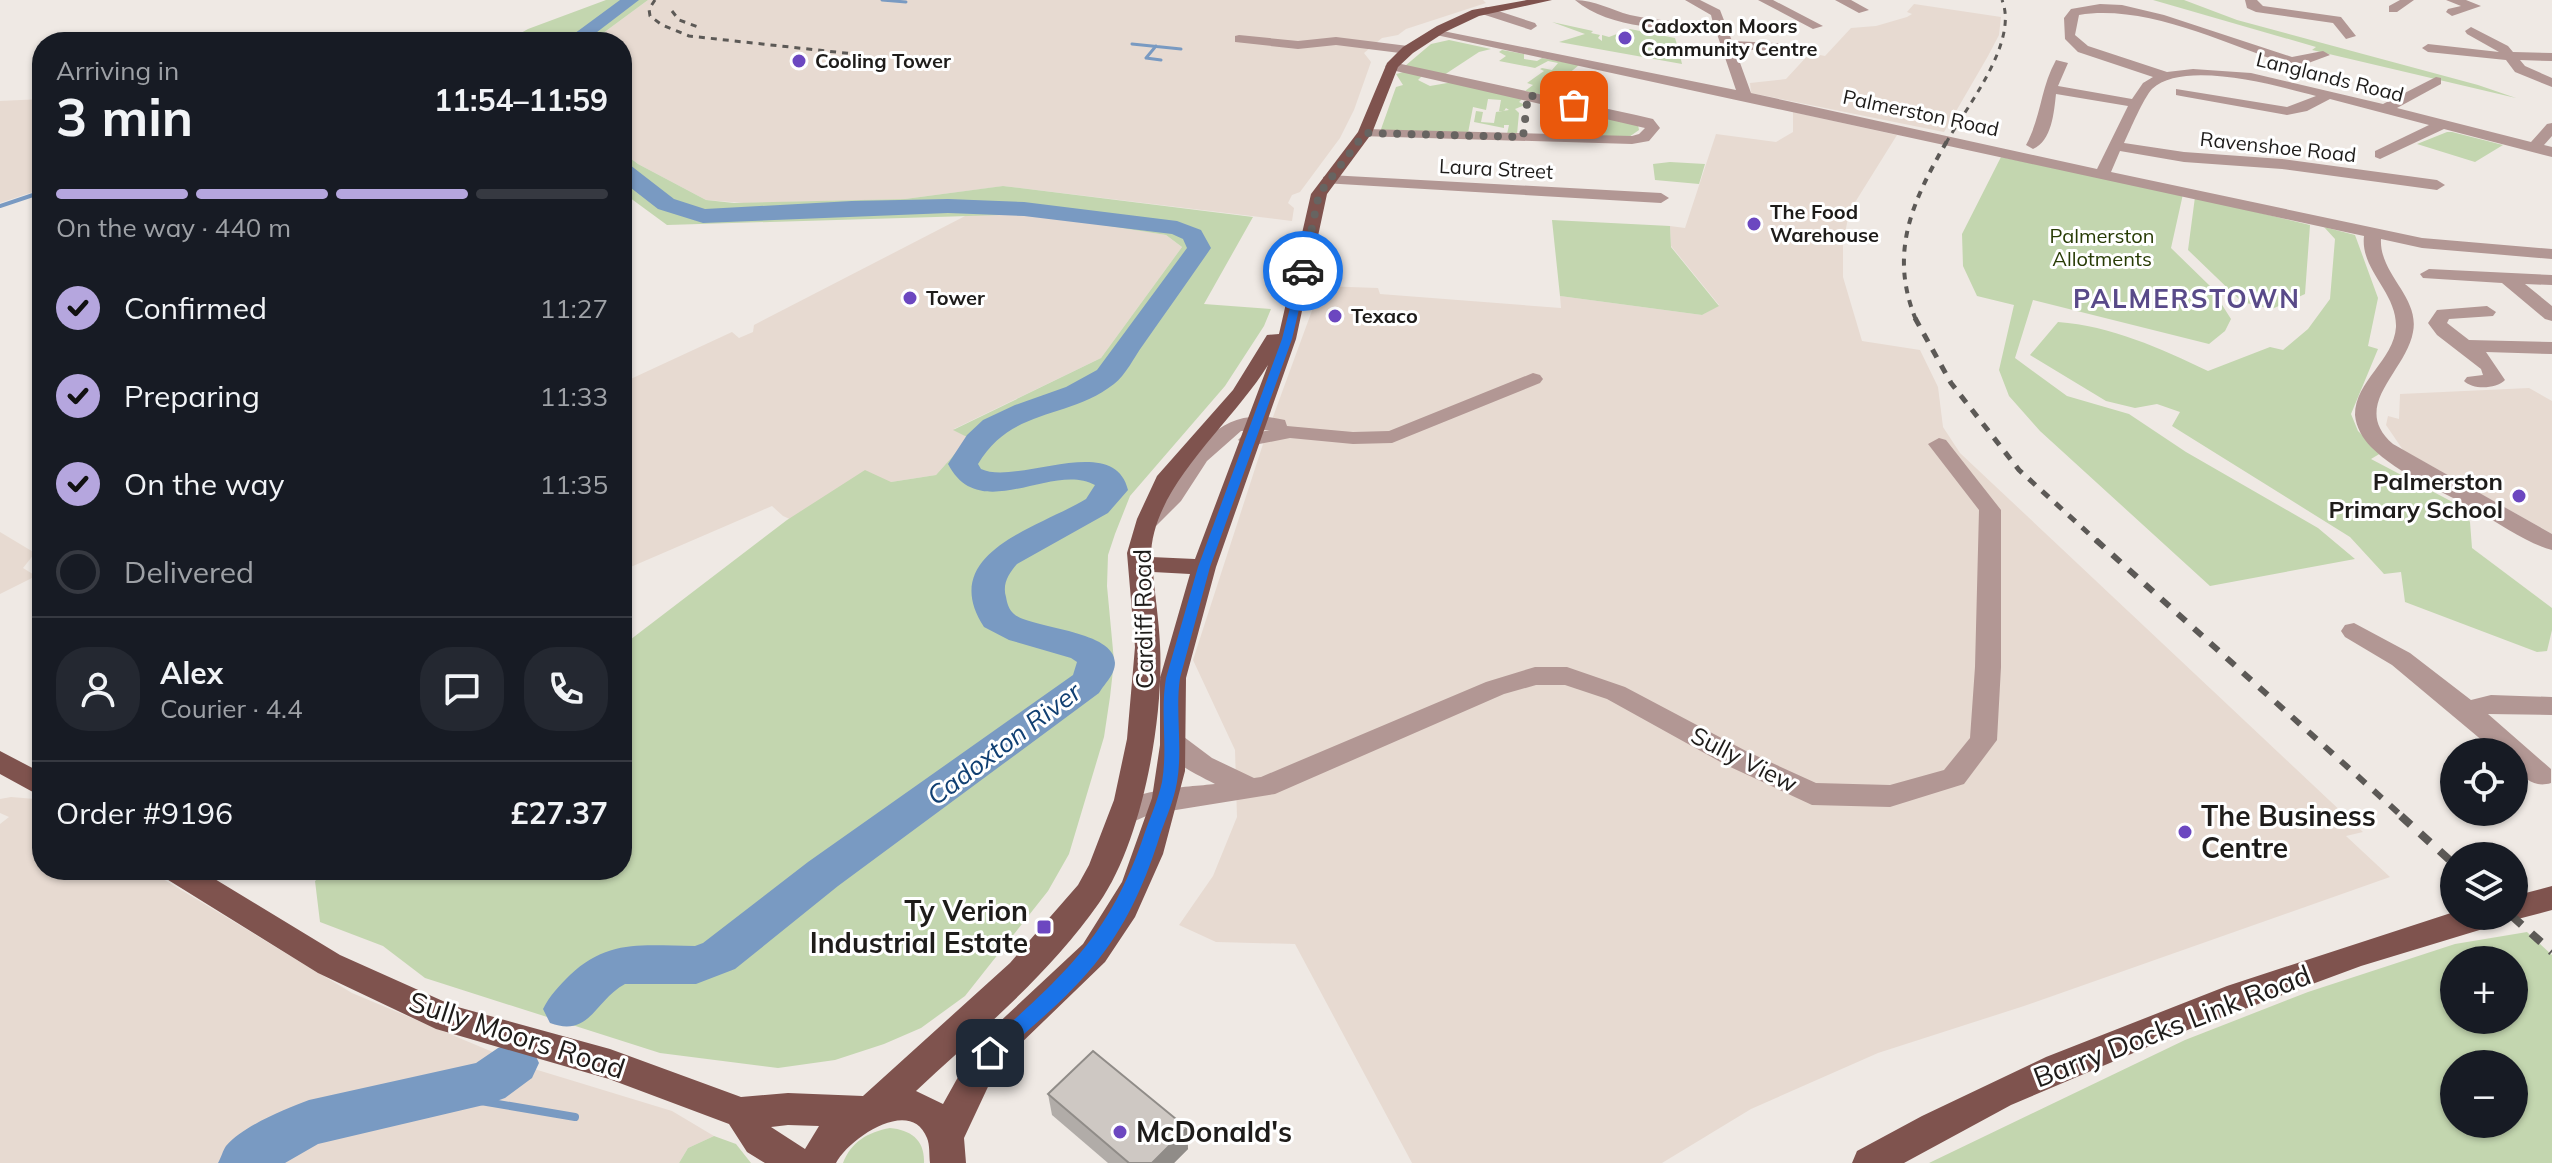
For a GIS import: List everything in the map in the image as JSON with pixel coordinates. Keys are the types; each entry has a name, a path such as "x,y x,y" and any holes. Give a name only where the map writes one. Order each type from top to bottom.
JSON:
{"main road":[{"name":"Cardiff Road","path":"953,1153 975,1074 990,1053 1067,982 1094,952 1114,924 1141,871 1165,801 1174,744 1171,692 1204,567 1287,339 1316,202 1365,133 1392,66 1412,46 1433,33 1486,11 1546,0"},
{"name":"Cardiff Road","path":"817,1163 839,1128 870,1109 983,1011 1056,935 1089,894 1115,841 1138,754 1146,695 1148,647 1139,564 1148,521 1165,481 1241,393 1275,337 1290,320"},
{"path":"1139,564 1204,567"},
{"path":"0,761 32,781"},
{"name":"Sully Moors Road","path":"192,880 329,964 406,1001 482,1030 658,1080 741,1113 788,1109 870,1109 890,1104 917,1108 939,1124 953,1153"},
{"path":"2528,904 2552,898"},
{"name":"Barry Docks Link Road","path":"1870,1163 1997,1095 2224,1001 2440,929"},
{"name":"Sully Moors Road","path":"741,1113 760,1140 796,1163"}],"street":[{"path":"1581,0 1610,14 1673,24 1719,27"},
{"path":"1691,0 1716,13 1745,96"},
{"path":"1764,0 1817,26"},
{"path":"1841,0 1863,10"},
{"path":"2087,0 2100,8"},
{"path":"2251,0 2251,5 2260,9 2337,20 2350,36"},
{"path":"2393,9 2408,0"},
{"path":"2167,77 2083,49 2069,36 2070,18 2075,12 2100,8 2142,13 2291,61 2305,61 2323,55"},
{"path":"1486,11 1531,26"},
{"path":"2471,31 2512,57 2520,69 2552,83"},
{"name":"Palmerston Road","path":"1433,33 1745,96 2442,246 2552,254"},
{"path":"2191,42 2216,37"},
{"name":"Palmerston Road","path":"1239,39 1298,45 1336,41 1412,46 1460,38"},
{"path":"1725,45 1795,48"},
{"path":"2428,48 2512,57 2552,57"},
{"path":"2282,83 2296,72 2297,66 2291,61"},
{"path":"2033,145 2045,123 2050,89 2061,63"},
{"path":"1365,133 1526,116 1636,119 1648,122 1653,128 1644,138 1632,140 1526,116 1392,66"},
{"name":"Langlands Road","path":"2167,77 2218,74 2282,83 2552,152"},
{"path":"2102,174 2148,86 2167,77"},
{"path":"2383,110 2436,81"},
{"path":"2050,89 2138,104"},
{"path":"2181,92 2287,111 2302,108 2328,95"},
{"path":"2380,154 2441,125"},
{"path":"2534,148 2552,127"},
{"name":"Ravenshoe Road","path":"2116,146 2184,157 2282,164 2437,185"},
{"name":"Laura Street","path":"1329,180 1661,198"},
{"path":"2373,232 2371,241 2376,261 2401,303 2405,327 2398,349 2366,410 2367,425 2377,441 2407,463 2552,543"},
{"path":"2474,249 2552,315"},
{"path":"2429,274 2552,280"},
{"path":"2474,381 2495,380 2490,365 2470,346 2445,334 2437,323 2444,314 2487,312"},
{"path":"2447,345 2552,348"},
{"path":"1148,521 1173,496 1199,457 1234,426 1252,431 1353,438 1392,437 1533,379"},
{"name":"Sully View","path":"1123,815 1146,804 1265,787 1495,688 1535,676 1567,676 1616,693 1736,758 1812,794 1890,796 1954,777 1983,740 1988,667 1990,510 1939,444"},
{"path":"2354,631 2401,659 2466,710 2541,776"},
{"path":"2466,710 2491,704 2552,706"},
{"path":"1174,744 1202,765 1252,789"}],"shaded area":[{"path":"648,0 1483,0 1486,3 1382,38 1364,53 1371,62 1354,110 1340,138 1300,192 1292,195 1288,203 1294,208 1292,221 1004,186 905,199 744,203 706,200 632,160 632,32 605,32"},
{"path":"1914,4 2001,17 1999,35 1944,132 1751,93 1750,83 1786,79 1810,53 1825,56 1851,28 1876,26 1907,17 1912,14 1907,12"},
{"path":"32,99 32,192 0,203 0,101"},
{"path":"1793,112 1897,135 1849,212 1843,245 1843,277 1862,341 1920,350 1938,387 1943,427 1960,453 2363,832 2346,836 2390,877 2024,1006 1878,1053 1751,1109 1662,1163 1412,1163 1295,944 1216,942 1179,925 1213,876 1237,817 1235,750 1193,660 1263,444 1321,286 1378,288 1380,294 1561,308 1560,296 1702,315 1719,305 1671,246 1670,226 1685,228 1716,134 1776,142 1793,132"},
{"path":"969,214 1033,214 1166,235 1182,247 1101,358 954,429 969,438 936,475 891,482 801,524 783,516 772,506 632,566 632,378 732,332 739,338 753,332 754,325"},
{"name":"Palmerston Primary School","path":"2529,388 2552,401 2552,534 2403,450 2386,425 2388,416 2399,419 2400,394"},
{"path":"0,532 32,551 32,557 23,568 32,574 32,578 0,594"},
{"path":"0,799 32,799 32,880 165,880 352,993 531,1068 672,1111 714,1136 688,1148 679,1163 0,1163 0,824 9,817 0,813"}],"green space":[{"path":"606,0 648,0 605,32 523,32"},
{"path":"2153,0 2184,0 2237,20 2516,98 2312,50 2316,47"},
{"path":"1552,22 1593,31 1591,33 1600,35 1598,38 1602,41 1602,35 1609,37 1630,29 1675,38 1678,48 1675,50 1679,51 1682,64 1559,42 1585,34"},
{"path":"1449,40 1491,49 1479,52 1444,75 1405,66 1431,44"},
{"path":"1499,52 1524,54 1524,59 1537,61 1542,58 1579,65 1543,95 1525,91 1533,85 1527,83 1544,71 1540,69 1552,70 1558,63 1548,61 1535,68 1499,61 1506,56"},
{"path":"1407,71 1422,76 1418,80 1430,86 1453,82 1522,99 1519,102 1525,105 1515,109 1519,113 1517,134 1507,134 1509,125 1504,125 1504,128 1474,122 1476,111 1483,112 1481,122 1494,123 1496,112 1502,111 1499,111 1501,100 1488,99 1486,110 1473,107 1468,133 1380,132 1396,87 1403,85 1396,74"},
{"path":"1561,105 1638,125 1639,130 1629,137 1560,136"},
{"path":"2447,132 2503,145 2475,162 2417,144"},
{"name":"Palmerston Allotments","path":"2001,157 2183,194 2171,248 2210,286 2231,319 2225,331 2209,344 2033,300 2015,358 2067,396 2129,414 2186,452 2318,528 2355,559 2210,586 2040,431 2009,396 1999,370 2014,305 1977,296 1963,266 1962,234"},
{"path":"632,160 706,200 734,203 905,199 1003,186 1253,217 1204,304 1271,309 1264,326 1225,386 1130,496 1108,555 1107,586 1114,661 1110,697 1104,737 1069,854 1048,891 965,996 921,1028 835,1060 778,1068 660,1053 425,978 383,946 320,922 315,881 632,880 632,638 787,520 865,470 891,482 936,475 969,438 953,430 1101,358 1182,247 1166,235 1033,214 667,225 632,199"},
{"path":"1653,164 1705,164 1699,184 1655,180"},
{"path":"2195,197 2310,225 2305,294 2272,309 2242,302 2188,250"},
{"path":"1552,220 1670,226 1671,247 1719,306 1702,315 1560,296"},
{"path":"2324,227 2355,235 2378,298 2368,346 2378,349 2351,414 2358,431 2381,453 2371,459 2462,507 2470,522 2472,548 2552,608 2552,630 2547,651 2537,652 2405,602 2401,572 2384,574 2350,537 2172,426 2180,412 2157,404 2135,408 2106,401 2030,355 2058,322 2116,333 2208,371 2270,347 2283,350 2308,329 2330,299 2335,239"},
{"path":"2527,932 2552,955 2552,1163 1929,1163 2185,1040 2308,992 2440,949 2440,1034 2528,1034 2528,946 2449,946"},
{"path":"890,1128 904,1131 919,1142 924,1163 843,1163 861,1139"},
{"path":"714,1136 736,1144 751,1163 679,1163 688,1148"}],"building":[{"name":"McDonald's","path":"1093,1051 1187,1128 1152,1163 1129,1163 1048,1094"}],"waterway":[{"name":"Cadoxton River","path":"586,32 631,0"},
{"path":"882,0 906,2"},
{"path":"1132,44 1156,46"},
{"path":"1156,46 1181,49"},
{"path":"1156,46 1146,58 1161,60"},
{"name":"Cadoxton River","path":"566,1009 602,974 619,965 696,965 719,956 823,874 1086,684 1096,669 1095,657 1072,644 1021,632 996,619 987,593 991,573 1005,556 1097,506 1112,490 1110,481 1081,470 996,482 969,475 963,464 977,441 993,427 1025,411 1093,386 1107,376 1199,248 1193,235 1177,228 1024,209 948,206 852,208 703,216 666,204 632,178"},
{"path":"0,206 32,195"},
{"name":"Cadoxton River","path":"244,1163 274,1141 309,1123 488,1082 515,1063"},
{"path":"433,1093 575,1117"}],"railway":[{"path":"655,0 649,9 650,16 662,25 689,36 863,55"},
{"path":"1946,143 1997,54 2005,17 2002,0"},
{"path":"672,11 679,20 698,27"},
{"path":"1916,320 1904,272 1908,227 1924,184 1947,141"},
{"path":"1916,320 1951,383 2019,470 2098,542"},
{"path":"2096,540 2404,818"},
{"path":"2401,816 2440,851"},
{"path":"2528,930 2552,952"}],"way so far":[{"path":"1303,271 1319,194 1365,133 1523,137 1528,95 1574,105"}],"place":[{"name":"Cadoxton Moors Community Centre","path":"1625,38"},
{"name":"Cooling Tower","path":"799,61"},
{"name":"The Food Warehouse","path":"1754,224"},
{"name":"Tower","path":"910,298"},
{"name":"Texaco","path":"1335,316"},
{"name":"Palmerston Primary School","path":"2519,496"},
{"name":"The Business Centre","path":"2185,832"},
{"name":"Ty Verion Industrial Estate","path":"1044,927"},
{"name":"McDonald's","path":"1120,1132"}],"district":[{"name":"PALMERSTOWN","path":"2187,299"}],"route":[{"path":"990,1053 1067,982 1094,952 1114,924 1141,871 1169,786 1174,744 1173,678 1204,567 1287,339 1303,271"}]}
